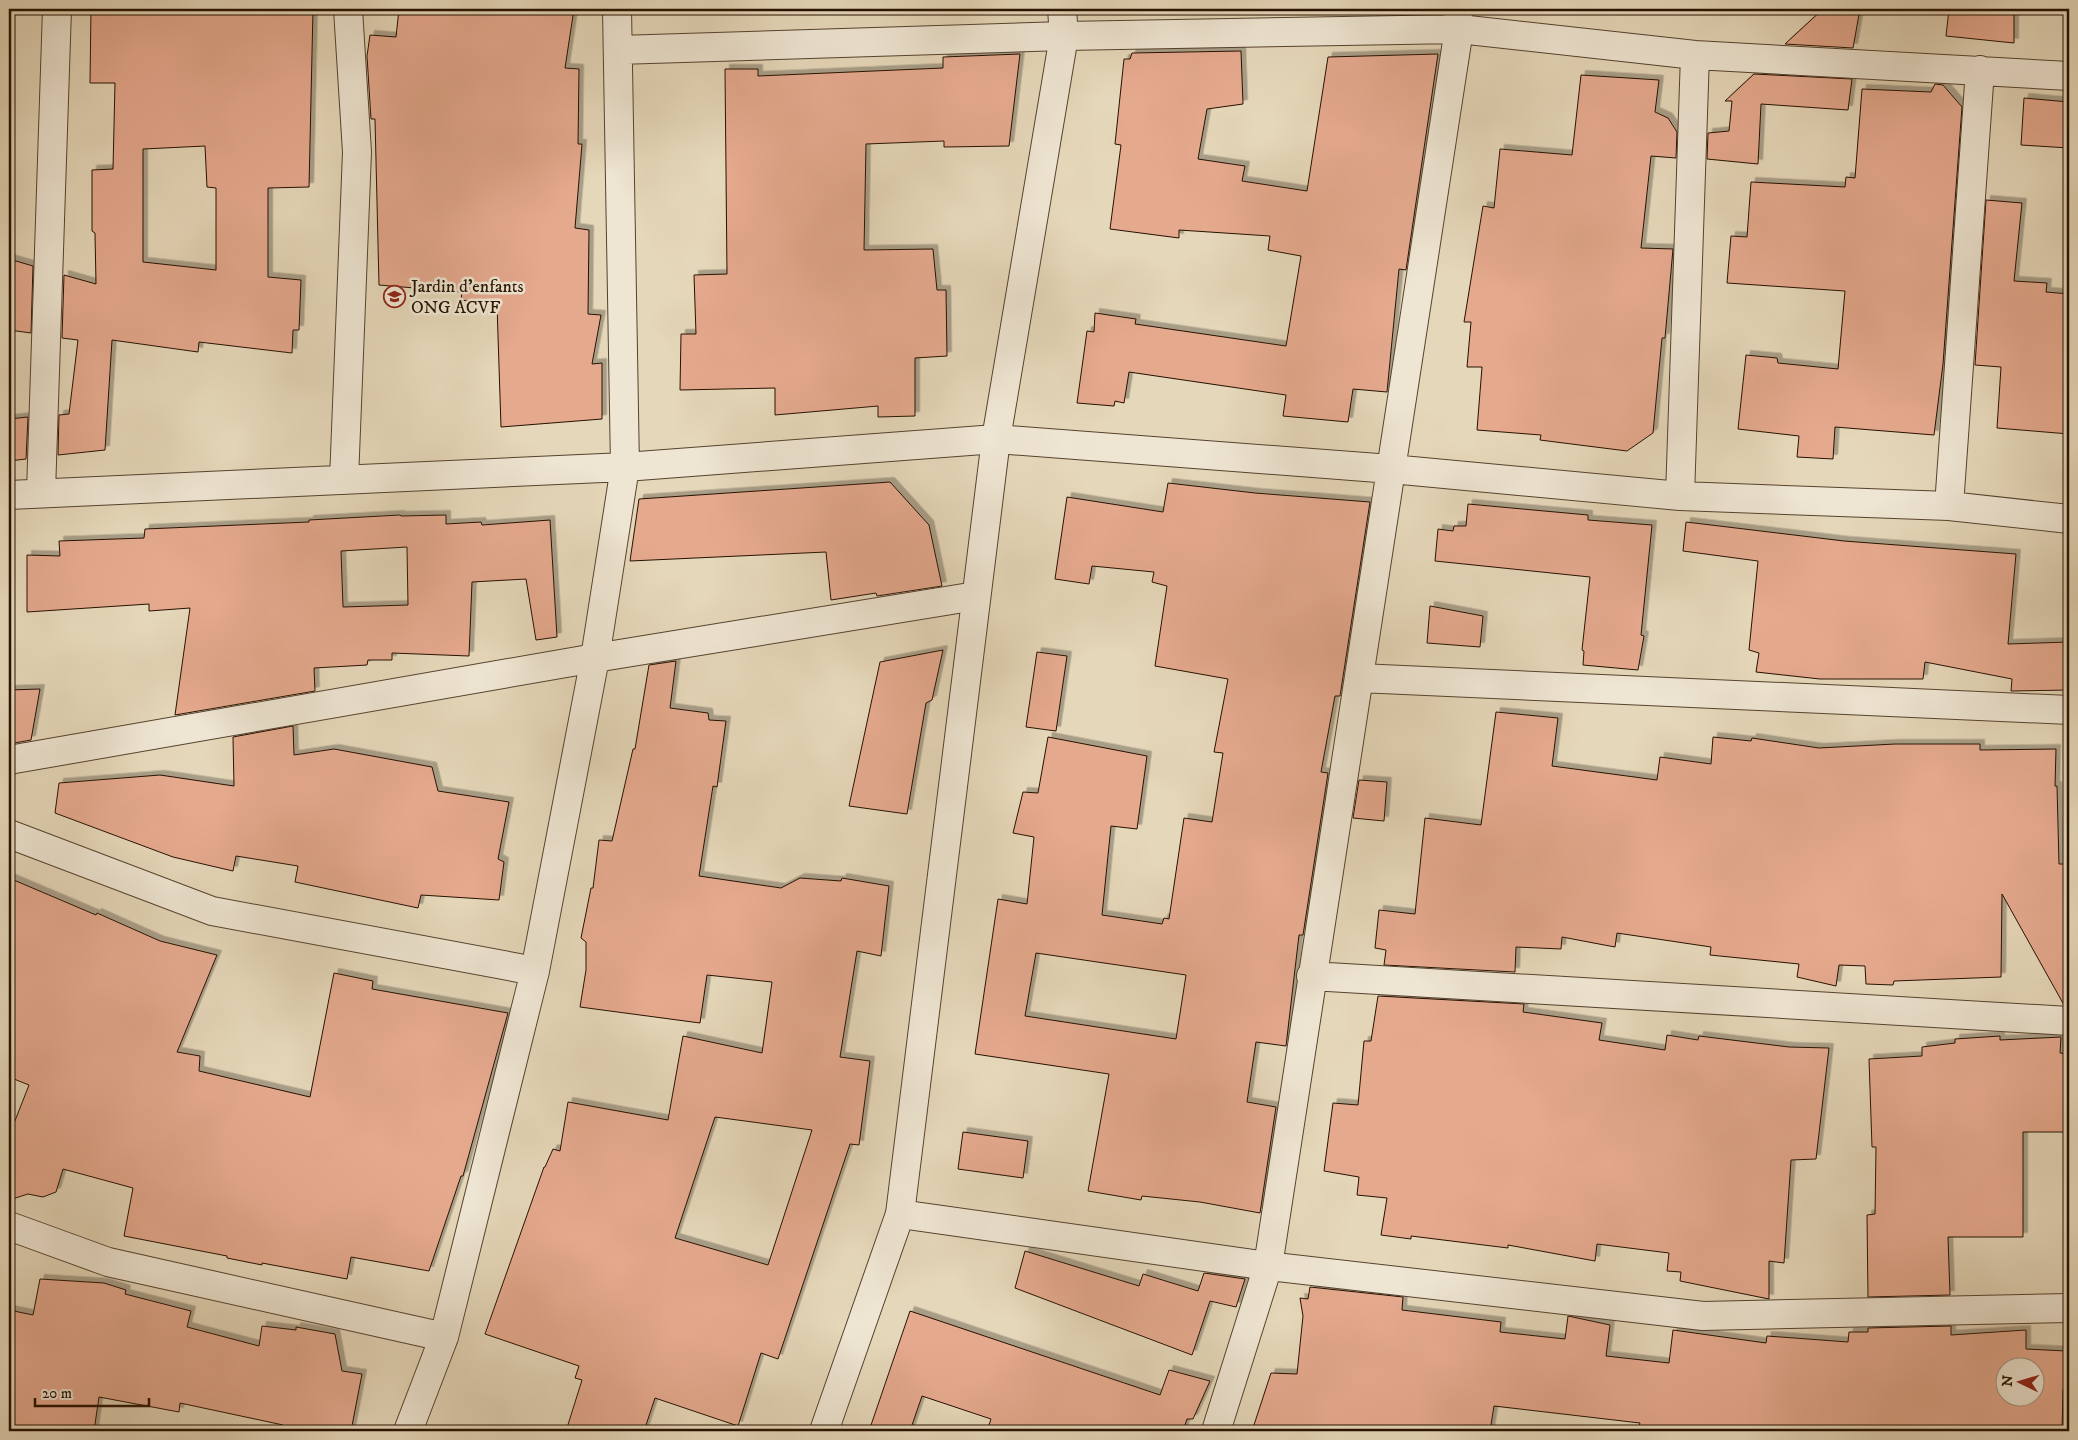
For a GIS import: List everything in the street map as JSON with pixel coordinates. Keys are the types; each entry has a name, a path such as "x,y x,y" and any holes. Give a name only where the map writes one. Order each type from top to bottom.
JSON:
{"street":[{"path":"41,492 57,9"},
{"path":"344,480 357,152 348,9"},
{"path":"408,1431 444,1337 534,971 595,658 624,467 617,9"},
{"path":"824,1431 900,1214 996,439 1064,36 1062,9"},
{"path":"618,50 1064,36 1458,19 1695,54 2069,76"},
{"path":"1216,1431 1268,1266 1311,976 1391,469 1458,19"},
{"path":"1680,496 1695,54"},
{"path":"1949,506 1980,70"},
{"path":"9,495 41,492 624,467 996,439 1391,469 1680,496 1949,506 2069,519"},
{"path":"9,760 595,658 976,596"},
{"path":"1359,678 2069,710"},
{"path":"9,834 212,911 534,971"},
{"path":"1311,976 2069,1021"},
{"path":"900,1214 1268,1266 1703,1316 2069,1308"},
{"path":"9,1226 108,1262 444,1337"}],"building":[{"path":"91,9 313,9 309,187 268,188 268,277 301,280 299,330 293,330 292,353 199,342 198,352 112,340 105,450 58,455 59,415 69,414 78,340 62,338 64,275 96,284 95,233 92,231 92,170 113,169 115,83 90,83","holes":["205,146 207,187 216,188 216,270 143,262 143,149"]},
{"path":"399,9 574,9 565,68 579,69 578,144 582,144 575,228 589,230 588,314 601,315 592,364 602,363 602,419 501,427 497,305 461,300 462,292 379,285 375,119 371,119 367,56 370,35 396,37"},
{"path":"1823,9 1860,9 1853,48 1785,44"},
{"path":"1949,9 2014,9 2014,43 1946,36"},
{"path":"1241,51 1243,104 1207,109 1198,159 1245,166 1242,181 1307,191 1328,57 1438,54 1406,270 1399,269 1387,392 1353,389 1348,422 1283,416 1286,395 1129,372 1124,403 1115,401 1114,406 1077,403 1087,331 1094,332 1095,313 1136,319 1135,324 1286,346 1301,256 1268,250 1270,236 1179,230 1179,238 1110,229 1121,145 1115,144 1124,59 1130,59 1132,53"},
{"path":"1020,54 1009,146 944,147 944,141 866,144 864,250 933,249 937,290 946,290 947,356 915,358 915,416 878,417 878,406 775,415 775,388 680,390 681,334 696,334 694,275 727,274 725,69 758,69 758,76 943,68 943,57"},
{"path":"1754,74 1852,79 1848,110 1761,104 1758,164 1707,159 1708,133 1729,131 1732,101 1725,101"},
{"path":"1581,75 1659,80 1655,112 1668,118 1677,132 1676,158 1651,156 1641,248 1673,249 1665,338 1662,338 1653,433 1627,451 1540,440 1541,435 1477,430 1482,367 1467,367 1471,322 1464,322 1483,206 1494,208 1500,149 1572,155"},
{"path":"1935,84 1943,85 1962,107 1943,364 1934,435 1835,427 1833,459 1797,457 1799,436 1738,429 1746,355 1777,358 1778,363 1838,369 1845,291 1727,283 1731,236 1747,237 1751,182 1845,187 1846,177 1855,178 1862,89 1931,92"},
{"path":"2024,98 2069,102 2069,148 2021,145"},
{"path":"1986,200 2022,203 2014,281 2047,283 2046,292 2069,294 2069,434 1997,428 2001,367 1975,365"},
{"path":"9,259 33,266 31,333 9,330"},
{"path":"28,417 26,459 9,461 9,419"},
{"path":"890,482 929,525 942,586 877,596 876,593 831,600 826,552 630,561 639,499"},
{"path":"1168,483 1255,493 1370,502 1340,696 1335,696 1321,772 1328,773 1303,935 1299,935 1286,1046 1256,1042 1247,1102 1276,1107 1260,1213 1200,1202 1142,1196 1141,1200 1088,1191 1109,1074 975,1054 998,899 1027,904 1034,837 1013,833 1023,792 1038,793 1048,737 1147,756 1137,829 1111,826 1102,915 1162,924 1164,918 1169,919 1184,818 1212,822 1223,753 1214,752 1228,679 1155,666 1167,586 1152,582 1154,572 1092,566 1089,584 1055,579 1067,497 1163,512","holes":["1036,953 1186,975 1176,1039 1025,1016"]},
{"path":"1468,504 1588,515 1588,520 1652,525 1641,635 1644,636 1638,670 1583,665 1584,651 1582,650 1590,577 1435,561 1438,529 1453,531 1454,526 1466,526"},
{"path":"400,515 446,515 446,524 481,522 482,525 550,520 557,637 536,640 526,579 472,582 469,656 392,653 392,660 368,660 367,665 314,668 315,691 175,715 190,608 149,611 149,604 27,612 27,555 60,556 59,541 144,538 145,529 309,522 309,520","holes":["407,547 408,605 343,607 341,551"]},
{"path":"1686,522 1844,541 2016,554 2008,644 2069,642 2069,690 2011,691 2012,679 1925,662 1923,679 1820,679 1756,672 1759,653 1749,650 1758,561 1683,551"},
{"path":"1430,606 1483,616 1480,647 1427,643"},
{"path":"943,650 932,700 926,703 907,814 849,806 880,662"},
{"path":"1037,652 1067,656 1056,731 1026,727"},
{"path":"676,661 670,708 708,713 709,720 726,721 717,787 713,786 699,876 781,888 800,878 841,881 842,878 889,886 881,956 857,951 840,1057 870,1061 859,1145 850,1144 778,1359 761,1353 738,1426 655,1398 644,1431 566,1431 582,1380 575,1378 579,1366 485,1334 544,1167 553,1149 560,1151 568,1102 668,1120 683,1036 762,1053 772,982 707,975 700,1023 580,1007 586,970 586,942 581,938 591,888 593,888 599,840 612,841 633,749 635,749 649,665","holes":["715,1117 812,1130 768,1265 675,1238"]},
{"path":"40,689 31,740 9,744 9,690"},
{"path":"1496,712 1558,718 1552,766 1657,780 1660,757 1711,764 1713,737 1751,741 1752,738 1819,748 1895,744 1980,744 1980,750 2056,749 2055,786 2057,786 2059,864 2066,864 2069,1005 2064,1005 2002,894 2001,977 1894,981 1893,985 1866,984 1865,966 1839,965 1836,986 1797,977 1799,964 1710,955 1711,947 1617,933 1615,947 1562,937 1561,949 1516,947 1515,972 1384,965 1386,950 1375,948 1379,910 1415,914 1425,818 1481,825"},
{"path":"293,726 294,755 334,749 432,767 438,791 509,802 498,859 504,862 499,900 421,895 418,908 295,882 298,866 236,856 233,871 173,857 55,813 59,783 160,775 234,786 233,737"},
{"path":"1359,780 1387,782 1384,821 1353,818"},
{"path":"9,878 96,915 97,913 160,941 217,955 177,1052 200,1056 199,1071 310,1097 334,973 373,981 372,989 508,1013 463,1176 461,1176 429,1271 351,1257 347,1279 262,1263 262,1265 227,1258 227,1256 124,1236 133,1188 63,1169 56,1192 43,1197 28,1194 9,1200 9,1136 29,1085 9,1077"},
{"path":"1378,996 1524,1004 1523,1012 1602,1023 1599,1040 1665,1050 1667,1035 1698,1040 1699,1036 1789,1047 1829,1048 1816,1159 1791,1160 1784,1263 1769,1261 1769,1299 1680,1281 1681,1272 1667,1271 1669,1253 1597,1244 1595,1261 1508,1245 1508,1248 1411,1236 1411,1239 1381,1235 1387,1198 1357,1195 1359,1177 1324,1171 1333,1103 1358,1105 1364,1041 1371,1041"},
{"path":"2000,1036 2000,1040 2061,1037 2060,1053 2069,1054 2069,1132 2023,1132 2023,1237 1948,1237 1950,1295 1868,1297 1867,1215 1875,1214 1876,1147 1872,1147 1869,1059 1922,1056 1922,1047 1955,1043 1955,1039"},
{"path":"963,1132 1028,1141 1023,1178 958,1169"},
{"path":"1025,1251 1139,1286 1143,1274 1198,1291 1204,1273 1245,1279 1236,1307 1210,1301 1192,1355 1015,1288"},
{"path":"40,1279 104,1283 126,1290 125,1294 191,1311 187,1327 259,1346 262,1326 296,1330 296,1327 335,1334 342,1371 362,1374 351,1431 281,1431 283,1425 180,1403 179,1412 99,1397 94,1431 9,1431 9,1310 33,1315"},
{"path":"1310,1287 1403,1297 1402,1310 1501,1322 1500,1332 1565,1339 1568,1316 1610,1325 1606,1356 1669,1363 1673,1330 1766,1343 1767,1336 1848,1342 1849,1332 1868,1332 1868,1328 1951,1326 1951,1335 2026,1330 2026,1349 2066,1351 2066,1388 2063,1389 2062,1431 1637,1431 1640,1423 1494,1406 1490,1431 1252,1431 1271,1373 1297,1374 1303,1316 1300,1298 1308,1299"},
{"path":"910,1311 1160,1395 1169,1370 1210,1381 1193,1419 1187,1419 1183,1431 987,1431 991,1419 922,1396 910,1431 869,1431"}],"place":[{"name":"Jardin d'enfants ONG ACVF","path":"395,296"}]}
